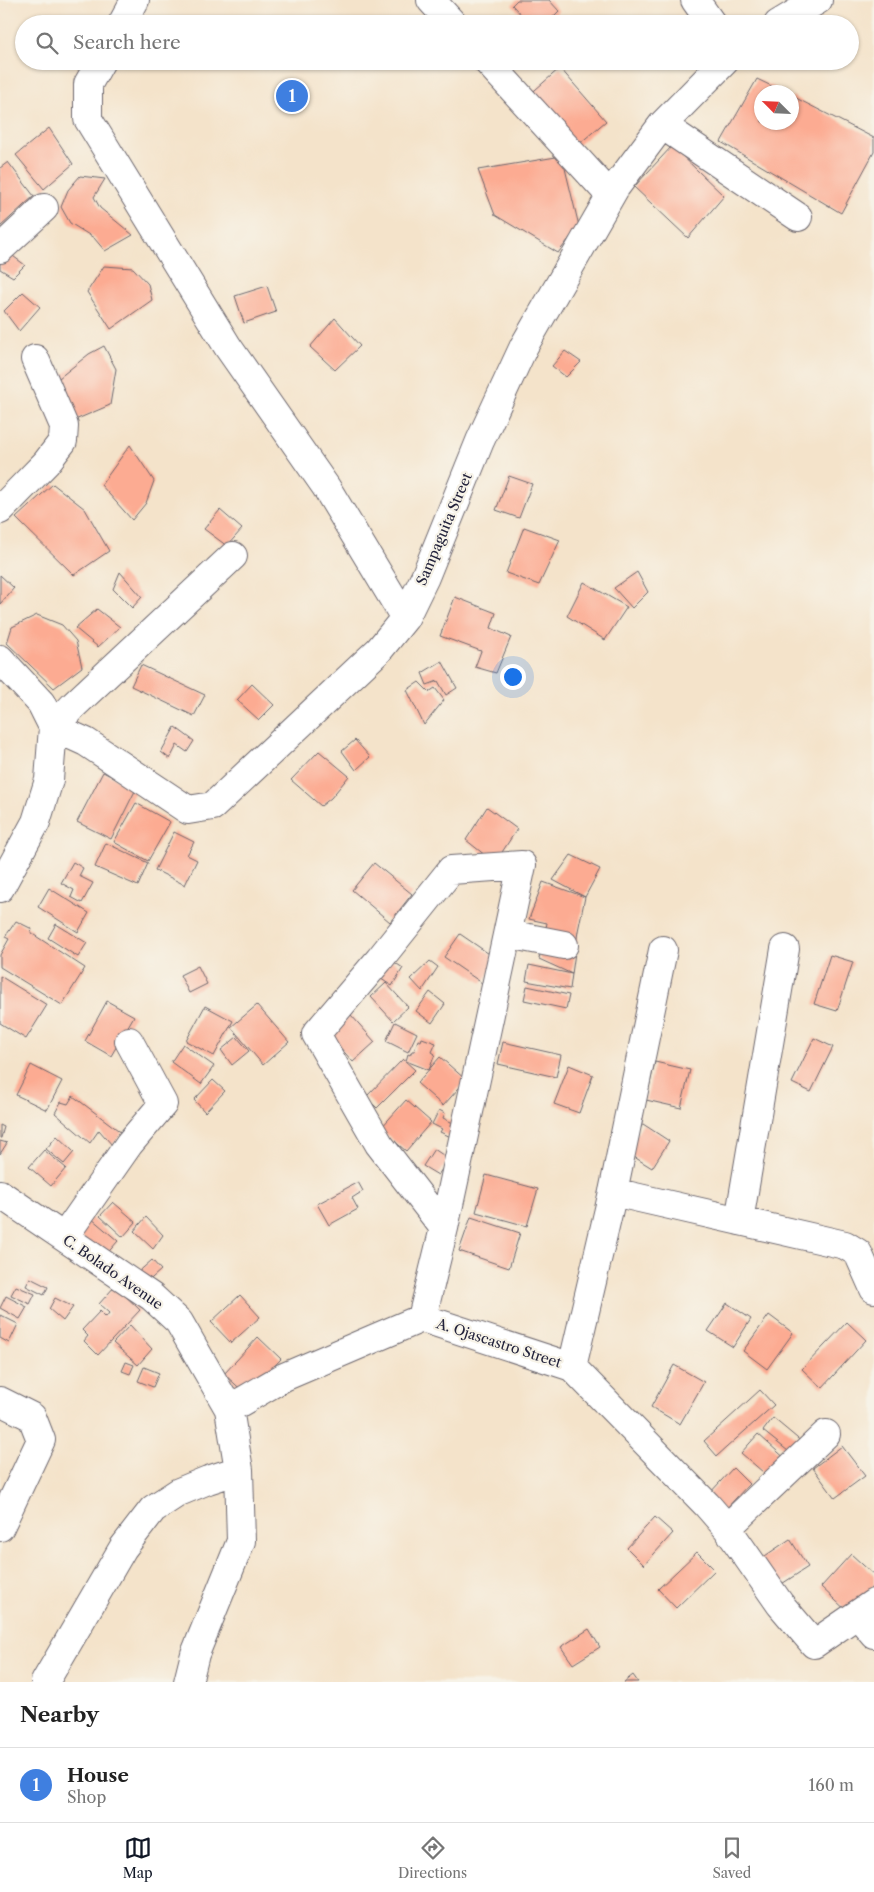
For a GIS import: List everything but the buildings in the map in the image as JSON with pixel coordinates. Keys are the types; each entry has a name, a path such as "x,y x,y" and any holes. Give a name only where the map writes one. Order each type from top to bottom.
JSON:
{"street":[{"path":"127,15 135,0"},
{"path":"431,0 445,15"},
{"path":"695,0 706,15"},
{"path":"793,15 818,0"},
{"path":"96,70 88,84 88,119 228,347 326,487 405,618"},
{"path":"495,70 610,195"},
{"name":"Sampaguita Street","path":"53,727 86,742 188,810 213,806 379,650 405,618 425,577 480,441 524,346 610,195 662,125 716,70"},
{"path":"662,125 798,217"},
{"path":"0,249 44,208"},
{"path":"0,510 46,463 63,441 64,426 35,359"},
{"path":"53,727 232,556"},
{"path":"0,659 41,703 53,727 49,780 36,822 0,888"},
{"path":"422,1318 444,1228 522,865 451,870 379,960 316,1034 379,1144 444,1228"},
{"path":"508,934 564,945"},
{"path":"739,1221 785,949"},
{"path":"572,1367 613,1192 663,950"},
{"path":"64,1237 129,1144 163,1104 128,1041"},
{"path":"613,1192 845,1245 858,1253 874,1289"},
{"name":"C. Bolado Avenue","path":"0,1194 152,1297 179,1322 229,1410 239,1470 241,1541 195,1654 188,1682"},
{"name":"A. Ojascastro Street","path":"229,1410 284,1377 422,1318 572,1367 707,1505 727,1528 780,1604 814,1644 869,1617"},
{"path":"0,1401 32,1417 41,1440 4,1511"},
{"path":"727,1528 826,1434"},
{"path":"45,1682 123,1548 153,1510 179,1492 239,1470"}],"place":[{"name":"House","path":"292,96"}]}
